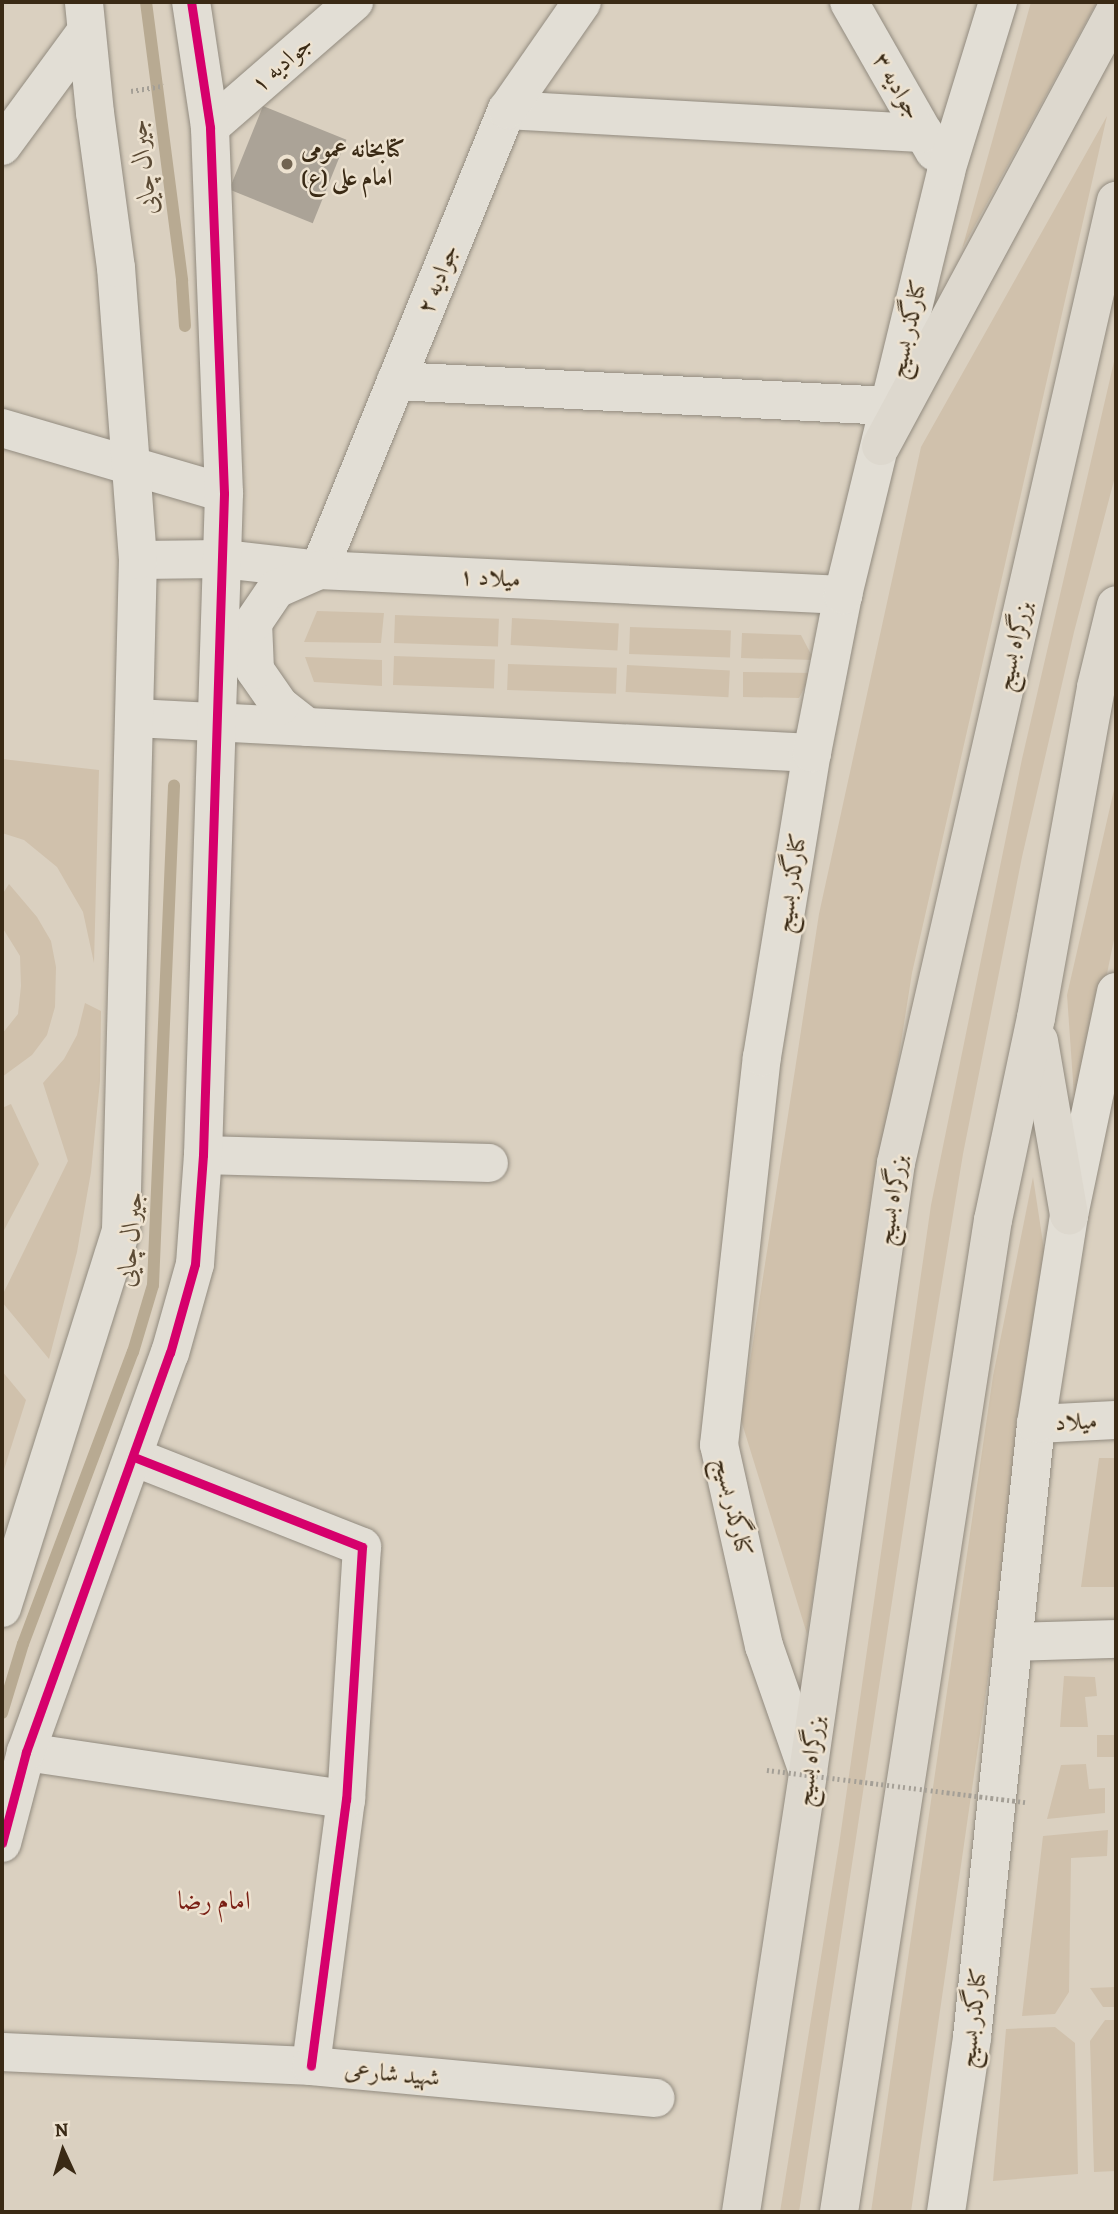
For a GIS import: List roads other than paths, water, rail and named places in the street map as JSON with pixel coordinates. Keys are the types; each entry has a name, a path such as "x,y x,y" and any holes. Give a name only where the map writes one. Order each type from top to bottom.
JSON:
{"highway":[{"path":"881,446 1116,9"},
{"name":"بزرگراه بسیج","path":"741,2212 896,1163 1116,201"},
{"path":"839,2212 993,1220 1036,1018 1096,687 1116,605"},
{"path":"1036,1018 1069,1215"}],"street":[{"path":"2,1843 26,1752 134,1457 170,1353 195,1264 203,1155 224,494 210,127 191,2"},
{"name":"جوادیه ۱","path":"210,127 354,2"},
{"name":"جوادیه ۲","path":"319,570 507,110 582,2"},
{"name":"جوادیه ۳","path":"849,2 946,171"},
{"name":"کنارگذر بسیج","path":"808,1772 764,1646 719,1445 762,1057 812,753 843,594 946,171 998,2"},
{"path":"2,146 85,17"},
{"path":"2,1608 121,1230 138,560 116,268 85,17"},
{"path":"507,110 924,133"},
{"path":"396,381 890,406"},
{"path":"2,428 224,494"},
{"name":"میلاد ۱","path":"138,560 223,559 319,570 843,594"},
{"path":"307,727 279,706 255,670 253,623 276,590 319,570"},
{"path":"135,718 812,753"},
{"name":"کنارگذر بسیج","path":"946,2212 972,2037 1036,1424 1069,1215 1116,992"},
{"path":"203,1155 489,1163"},
{"name":"میلاد","path":"1036,1424 1116,1420"},
{"path":"134,1457 362,1547 346,1800 311,2066"},
{"path":"1013,1642 1116,1639"},
{"path":"26,1752 346,1800"},
{"name":"شهید شارعی","path":"2,2052 311,2066 656,2098"}],"waterway":[{"name":"جیرال چایی","path":"146,2 182,281 185,326"},
{"name":"جیرال چایی","path":"2,1713 23,1644 133,1352 153,1285 174,785"}],"place":[{"name":"کتابخانه عمومی امام علی (ع)","path":"287,164"}],"district":[{"name":"امام رضا","path":"214,1901"}]}
